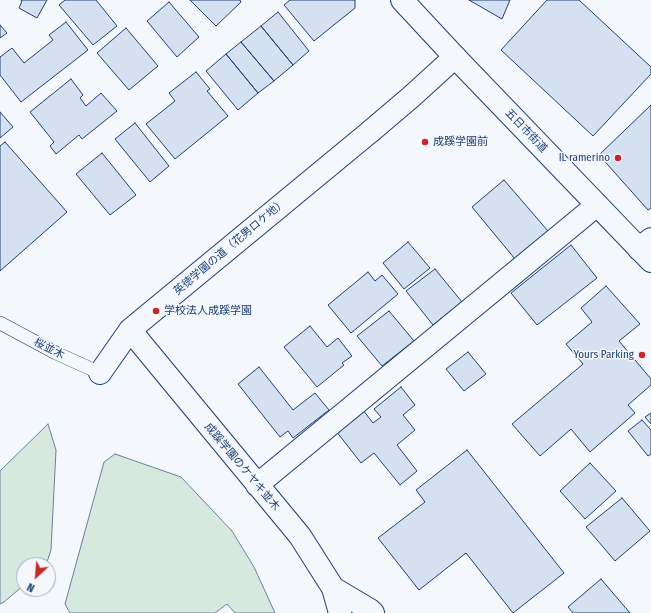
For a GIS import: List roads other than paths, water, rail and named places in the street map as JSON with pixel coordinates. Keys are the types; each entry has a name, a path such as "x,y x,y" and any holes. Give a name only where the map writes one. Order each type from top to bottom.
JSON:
{"street":[{"name":"五日市街道","path":"402,0 597,205 647,250"},
{"name":"英徳学園の道（花男ロケ地）","path":"100,373 130,330 412,97 455,57"},
{"path":"257,485 597,205"},
{"name":"成蹊学園のケヤキ並木","path":"130,330 300,536 332,588 340,613"},
{"path":"332,588 373,613"}],"lane":[{"name":"桜並木","path":"0,324 56,353 100,373"}],"place":[{"name":"成蹊学園前","path":"425,142"},
{"name":"IL ramerino","path":"618,158"},
{"name":"学校法人成蹊学園","path":"156,311"},
{"name":"Yours Parking","path":"642,355"}]}
